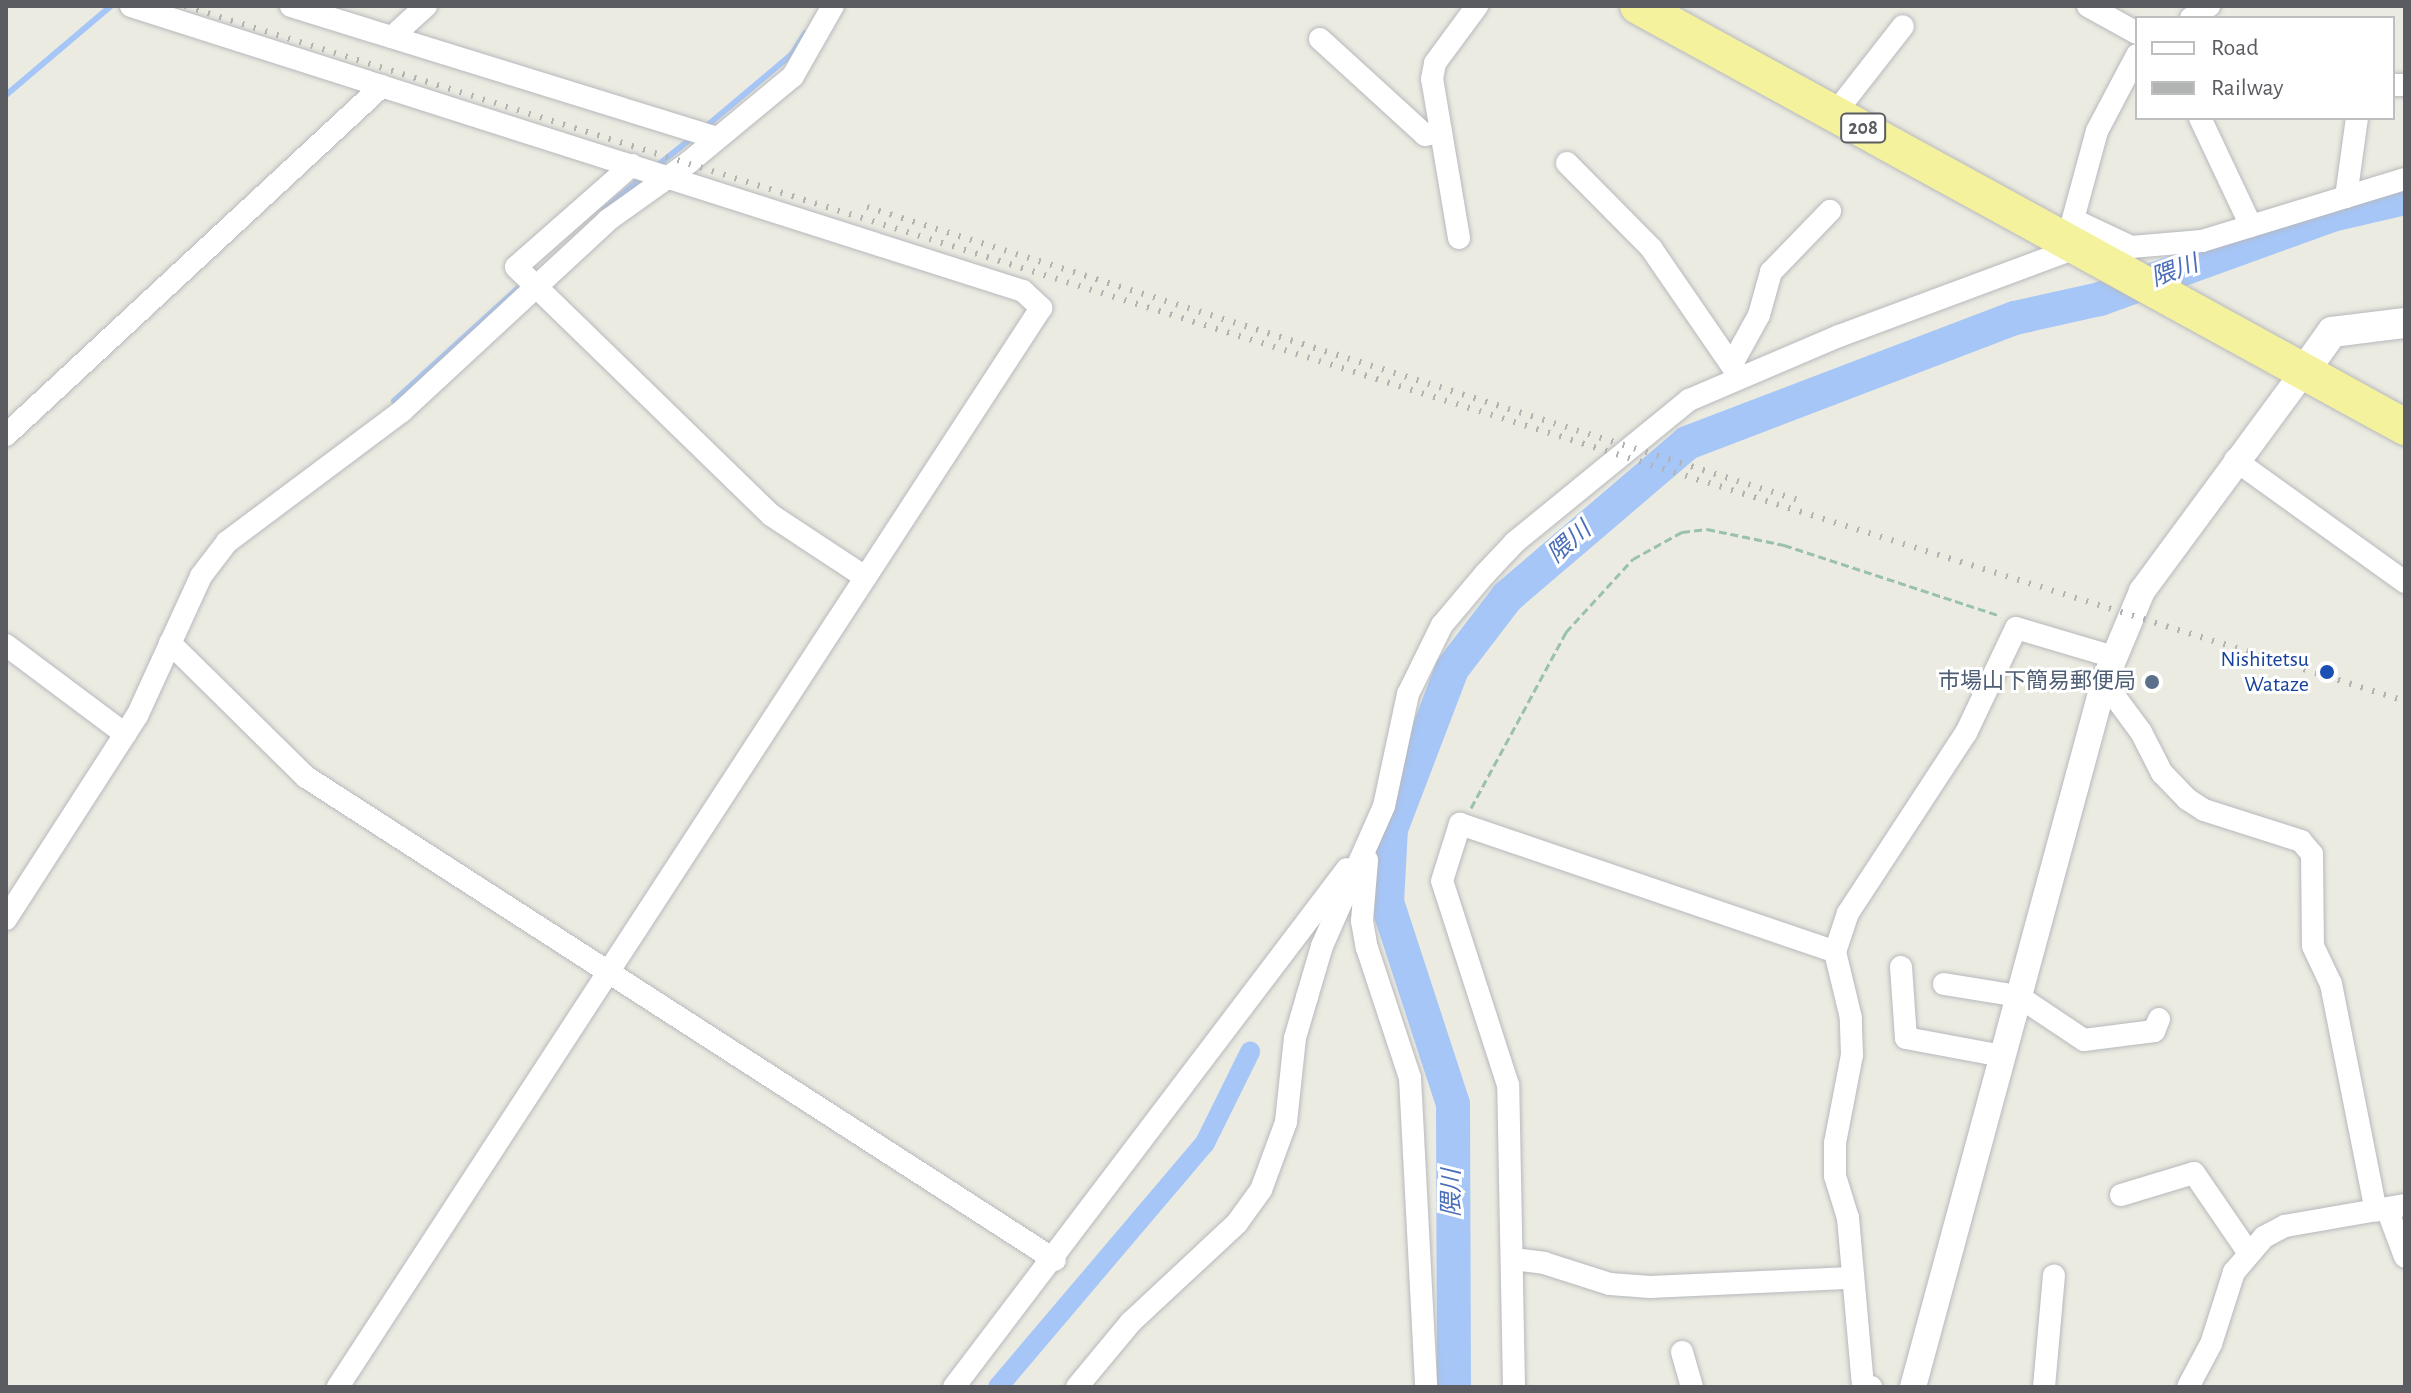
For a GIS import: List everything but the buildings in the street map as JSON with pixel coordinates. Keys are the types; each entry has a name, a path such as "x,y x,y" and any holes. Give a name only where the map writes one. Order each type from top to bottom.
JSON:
{"highway":[{"name":"208","path":"1638,6 2078,239 2405,427"}],"main road":[{"path":"2305,370 2332,332 2405,323"}],"street":[{"path":"131,6 1023,291 1041,308 338,1387"},
{"path":"291,6 717,138"},
{"path":"392,37 426,6"},
{"path":"6,919 125,734 201,576 227,542 402,411 608,220 793,76 833,6"},
{"path":"1459,238 1432,79 1435,63 1477,6"},
{"path":"2088,6 2135,32"},
{"path":"1835,113 1903,26"},
{"path":"1320,39 1425,135 1441,132"},
{"path":"2078,239 2097,131 2135,59"},
{"path":"6,435 382,86"},
{"path":"2201,120 2251,226"},
{"path":"2346,197 2357,120"},
{"path":"1567,163 1651,248 1735,370"},
{"path":"632,165 516,267 533,288 771,515 865,577"},
{"path":"1077,1387 1131,1322 1237,1223 1261,1190 1286,1122 1295,1038 1322,946 1384,806 1408,694 1442,625 1515,542 1650,427 1735,370 2078,239 2131,247 2202,241 2405,179"},
{"path":"1735,370 1759,315 1771,272 1830,211"},
{"path":"1914,1387 2104,682 2142,591 2235,460 2305,370"},
{"path":"2235,460 2405,582"},
{"path":"1871,1387 1863,1386 1848,1218 1835,1176 1835,1143 1852,1055 1851,1018 1835,952 1848,913 1966,733 2016,628 2114,657"},
{"path":"170,643 306,777 1055,1260"},
{"path":"6,645 125,734"},
{"path":"2104,682 2141,732 2162,773 2187,799 2204,810 2301,841 2312,854 2313,946 2331,984 2389,1208 2405,1257"},
{"path":"1514,1387 1508,1085 1442,881 1460,824 1835,952"},
{"path":"954,1387 1055,1260 1368,842"},
{"path":"1368,842 1362,921 1367,948 1410,1078 1426,1387"},
{"path":"1901,967 1906,1038 2002,1056"},
{"path":"1944,984 2018,996 2084,1040 2154,1031 2159,1019"},
{"path":"2121,1195 2194,1173 2248,1252"},
{"path":"2188,1387 2211,1344 2234,1272 2248,1252 2285,1226 2389,1208"},
{"path":"1513,1259 1544,1263 1610,1284 1650,1287 1851,1278"},
{"path":"2044,1387 2054,1275"},
{"path":"1682,1352 1692,1387"}],"path":[{"path":"1460,824 1488,785 1509,731 1566,632 1633,559 1682,532 1707,529 1784,545 1993,610 2016,628"}],"waterway":[{"path":"6,95 111,6"},
{"path":"703,129 792,54 805,33"},
{"path":"653,169 694,136"},
{"path":"604,210 644,176"},
{"name":"隈川","path":"1454,1387 1453,1104 1387,902 1391,829 1452,669 1507,597 1687,443 2015,318 2100,299 2332,215 2405,198"},
{"path":"394,401 525,282"},
{"path":"998,1387 1205,1143 1250,1052"}],"railway":[{"path":"185,6 2405,701"},
{"path":"867,207 1802,501"}],"place":[{"name":"Nishitetsu Wataze","path":"2327,672"},
{"name":"市場山下簡易郵便局","path":"2152,682"}]}
